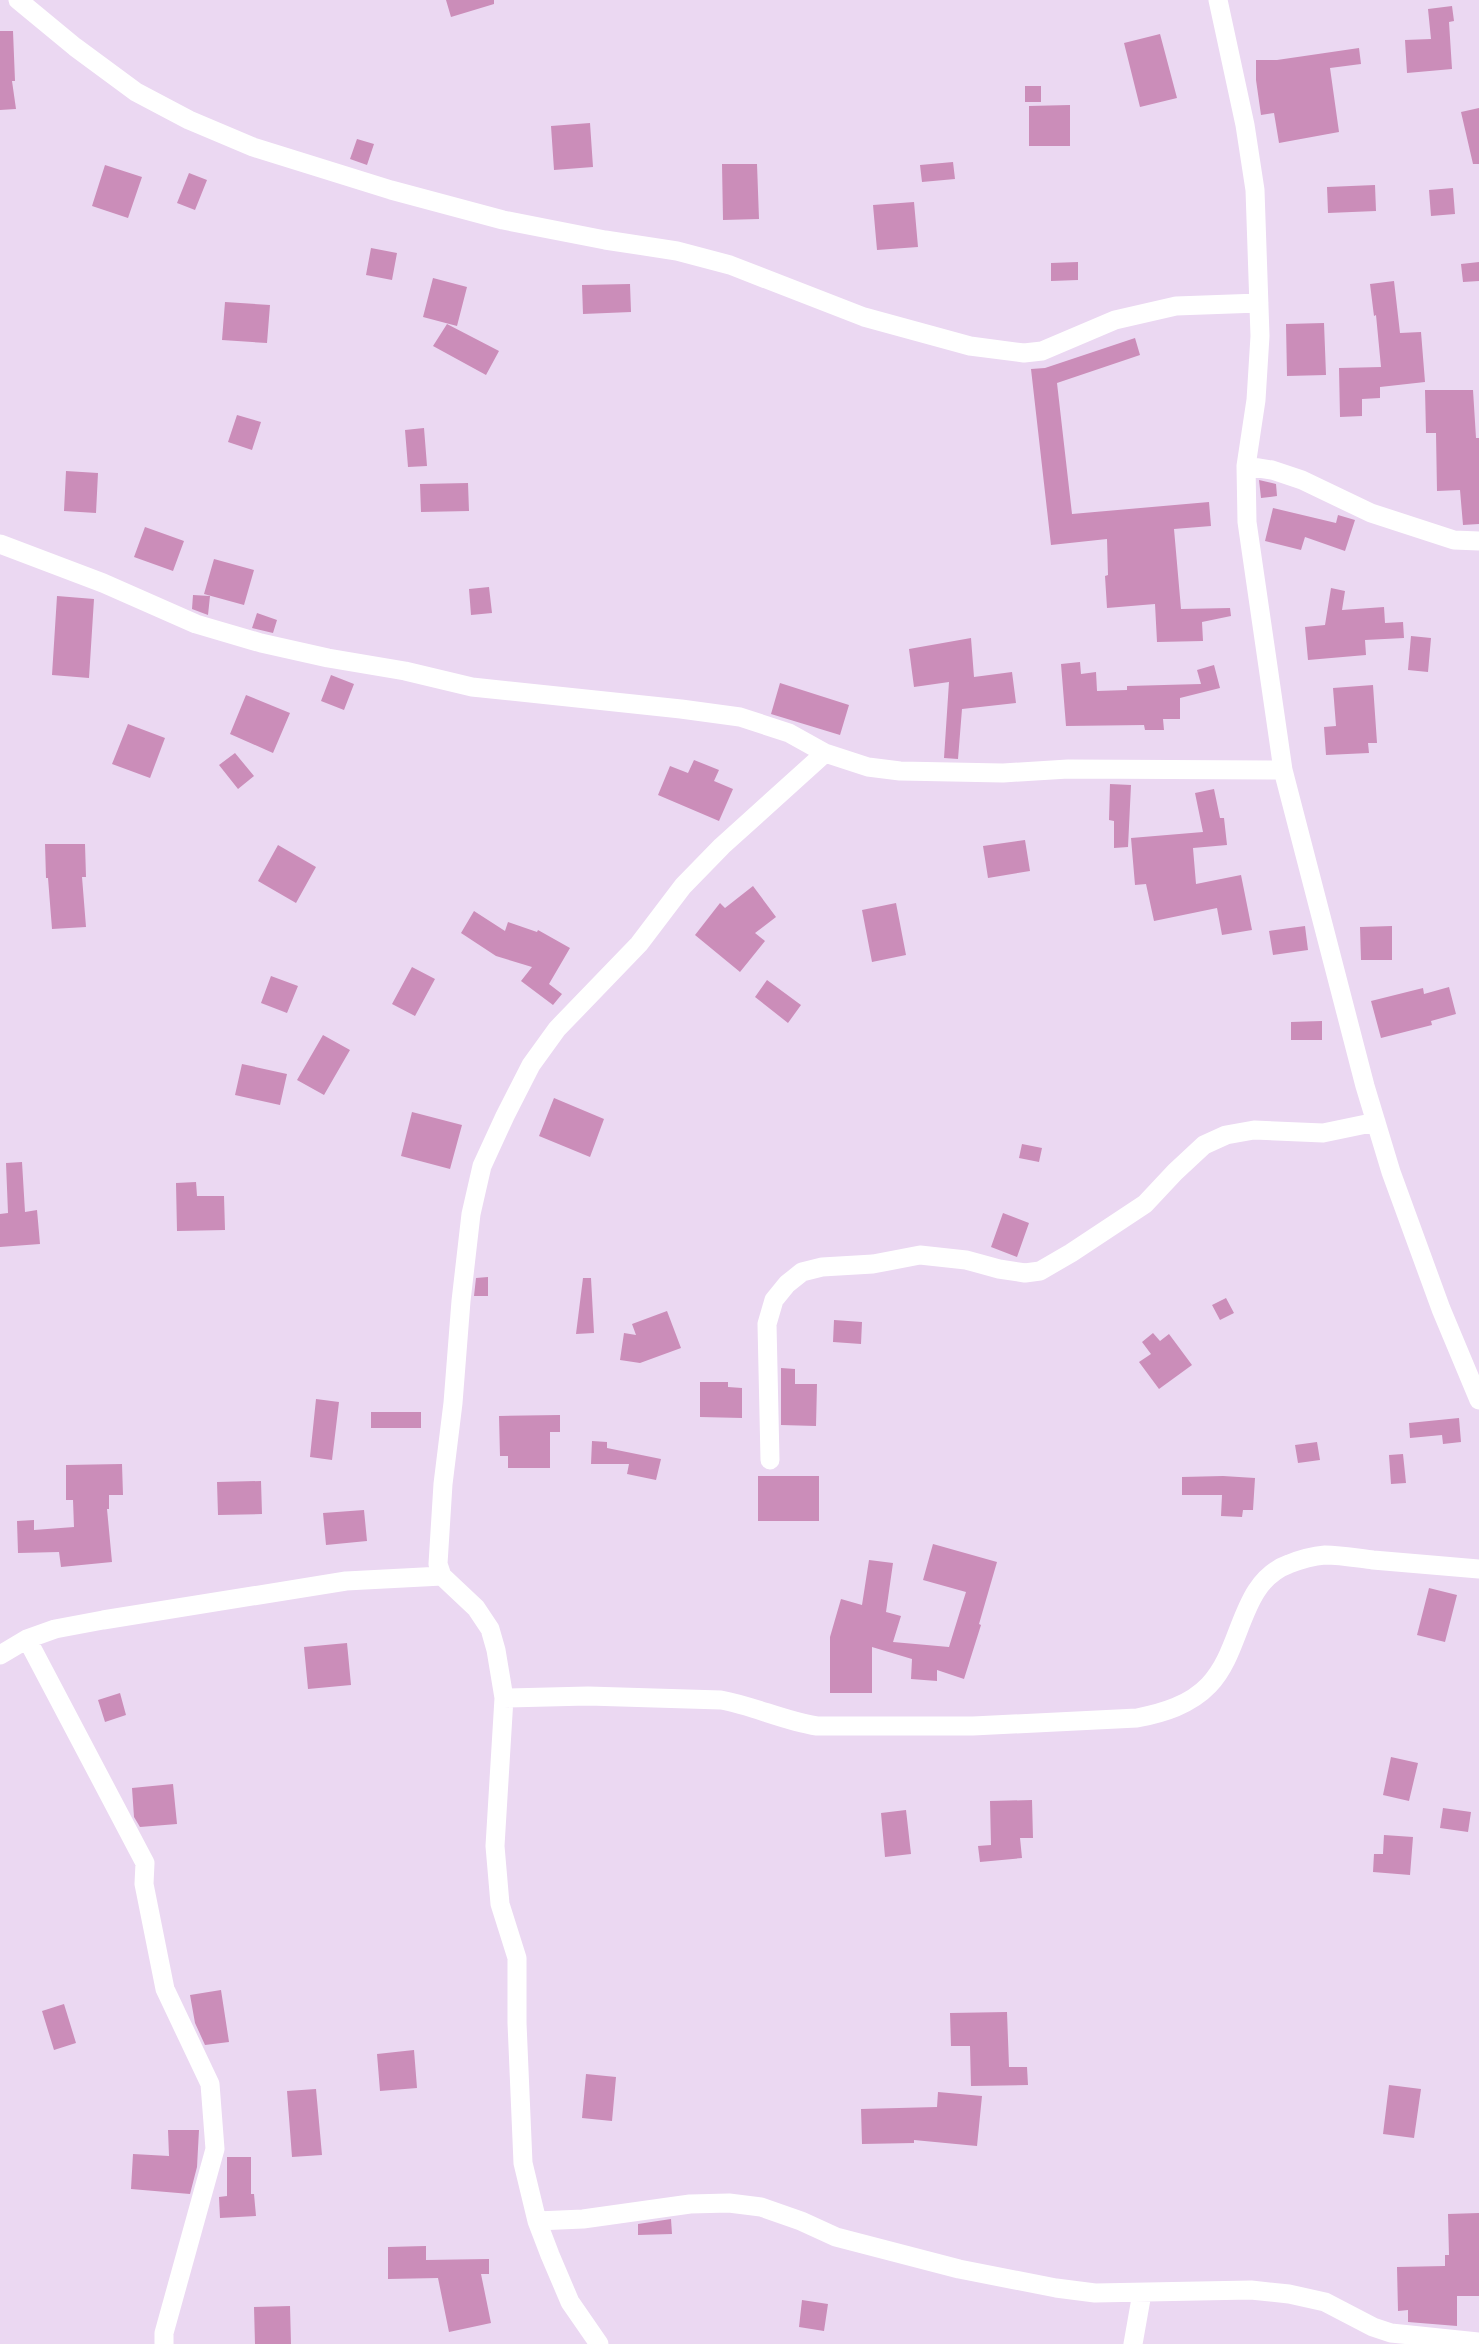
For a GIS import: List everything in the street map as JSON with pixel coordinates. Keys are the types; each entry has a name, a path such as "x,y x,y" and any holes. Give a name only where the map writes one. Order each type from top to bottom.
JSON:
{"street":[{"path":"18,0 136,92 189,120 253,147 493,218 677,251 730,265 864,317 970,346 1024,353 1042,351 1115,320 1176,306 1259,303"},
{"path":"1218,0 1245,125 1255,190 1260,336 1256,400 1246,466 1247,522 1283,769 1333,966 1391,1172 1441,1309 1479,1400"},
{"path":"1250,438 1272,470"},
{"path":"1246,466 1272,470 1302,480 1371,513 1454,540 1479,541"},
{"path":"0,544 103,583 196,624 261,643 472,687 681,709 740,718 789,733 825,753 868,767 900,771 1003,773 1068,769 1283,769"},
{"path":"598,2344 570,2302 537,2221 523,2163 517,1958 499,1904 495,1846 504,1698 496,1650 489,1629 476,1608 442,1576 438,1563 443,1484 471,1214 481,1166 531,1065 557,1029 639,944 683,886 825,753"},
{"path":"770,1460 767,1324 774,1300 787,1284 802,1272 822,1266 873,1264 920,1255 966,1260 1025,1273 1040,1271 1071,1254 1145,1205 1204,1145 1226,1135 1254,1130 1323,1133 1376,1122"},
{"path":"504,1698 588,1696 721,1700 741,1703 817,1726 973,1726 1138,1718 1160,1714 1182,1704 1208,1686 1225,1663 1249,1604 1259,1587 1270,1573 1289,1564 1324,1555 1479,1569"},
{"path":"0,1655 27,1639 55,1629 211,1601 346,1581 442,1576"},
{"path":"27,1639 145,1863 144,1884 165,1989 210,2084 215,2149 164,2333 164,2344"},
{"path":"537,2221 583,2219 690,2204 729,2203 761,2207 836,2237 981,2274 1095,2293 1251,2290 1289,2294 1325,2302 1373,2327 1391,2333 1479,2342"},
{"path":"1133,2344 1142,2292"}],"building":[{"path":"446,0 494,0 494,4 451,17"},
{"path":"1452,6 1454,21 1449,22 1452,69 1407,73 1405,40 1431,39 1428,9"},
{"path":"0,31 13,31 15,81 12,81 16,109 0,110"},
{"path":"1160,34 1177,98 1140,107 1124,43"},
{"path":"1359,48 1361,64 1330,68 1339,132 1279,143 1274,113 1261,115 1256,60 1277,60"},
{"path":"1025,86 1041,86 1041,102 1025,102"},
{"path":"1070,105 1070,146 1029,146 1029,106"},
{"path":"1479,108 1479,164 1473,164 1461,112"},
{"path":"590,123 593,167 554,170 551,126"},
{"path":"357,139 374,144 367,165 350,159"},
{"path":"953,162 955,179 922,182 920,165"},
{"path":"722,164 757,164 759,219 723,220"},
{"path":"105,165 142,177 128,218 92,206"},
{"path":"189,173 207,180 195,210 177,203"},
{"path":"1375,185 1376,211 1328,213 1327,187"},
{"path":"1453,188 1455,214 1431,216 1429,190"},
{"path":"914,202 918,247 877,250 873,205"},
{"path":"371,248 397,253 392,280 366,275"},
{"path":"1078,262 1078,280 1051,281 1051,263"},
{"path":"1479,262 1479,281 1463,282 1461,264"},
{"path":"433,278 467,287 457,326 423,317"},
{"path":"1394,281 1400,333 1421,332 1425,382 1380,387 1380,398 1362,399 1362,416 1340,417 1339,368 1381,367 1370,284"},
{"path":"630,284 631,312 583,314 582,285"},
{"path":"225,302 270,305 267,343 222,340"},
{"path":"1324,323 1326,375 1287,376 1286,324"},
{"path":"447,324 499,351 486,375 433,346"},
{"path":"1135,338 1140,355 1057,383 1072,514 1209,502 1211,526 1174,529 1181,609 1230,608 1231,616 1202,622 1203,641 1157,642 1155,604 1107,608 1107,539 1051,545 1031,369 1045,368"},
{"path":"1425,390 1473,390 1476,438 1479,438 1479,524 1463,525 1460,490 1437,491 1436,433 1426,433"},
{"path":"237,415 261,422 252,450 228,442"},
{"path":"424,428 427,466 408,467 405,430"},
{"path":"66,471 98,473 96,513 64,511"},
{"path":"1259,480 1276,484 1277,496 1261,498"},
{"path":"468,483 469,511 421,512 420,484"},
{"path":"1273,508 1336,523 1338,515 1355,520 1345,551 1305,537 1301,550 1265,541"},
{"path":"145,527 184,541 173,571 134,557"},
{"path":"214,559 254,570 244,605 204,594"},
{"path":"489,587 492,613 471,615 469,589"},
{"path":"1331,588 1345,591 1342,610 1384,607 1385,623 1403,622 1404,638 1365,640 1366,655 1308,660 1305,627 1325,625"},
{"path":"193,595 210,596 208,615 192,609"},
{"path":"57,596 94,599 89,678 52,675"},
{"path":"257,613 277,620 273,633 252,628"},
{"path":"1411,636 1431,638 1428,672 1408,670"},
{"path":"971,638 974,677 1012,672 1016,703 962,709 958,759 944,758 949,682 914,687 909,649"},
{"path":"1080,662 1081,674 1096,672 1097,691 1127,690 1127,686 1201,684 1197,670 1214,665 1220,688 1180,698 1180,719 1163,719 1164,730 1145,730 1144,725 1066,726 1061,664"},
{"path":"331,675 354,684 344,710 321,701"},
{"path":"780,683 849,705 840,735 771,714"},
{"path":"1373,685 1377,743 1368,743 1369,753 1326,755 1324,727 1336,726 1333,688"},
{"path":"246,695 290,713 273,753 230,734"},
{"path":"128,724 165,738 150,778 112,764"},
{"path":"235,753 254,776 238,789 219,765"},
{"path":"694,760 719,770 714,781 733,789 719,821 658,795 670,766 688,773"},
{"path":"1110,784 1131,785 1128,847 1114,848 1114,821 1109,820"},
{"path":"1214,789 1220,818 1224,818 1227,845 1193,848 1196,884 1241,875 1252,930 1222,935 1217,908 1154,921 1146,884 1135,885 1131,838 1203,832 1195,793"},
{"path":"1025,840 1030,871 988,878 983,846"},
{"path":"45,844 85,844 86,877 82,877 86,927 52,929"},
{"path":"278,845 316,867 296,903 258,881"},
{"path":"753,886 776,917 755,933 765,941 740,972 695,935 720,903 725,908"},
{"path":"896,903 906,955 872,962 862,910"},
{"path":"474,911 505,931 508,922 537,932 538,930 570,948 549,984 562,994 553,1005 521,981 532,967 496,956 461,933"},
{"path":"1305,926 1308,950 1273,955 1269,931"},
{"path":"1392,926 1392,960 1361,960 1360,927"},
{"path":"412,967 435,979 415,1016 392,1004"},
{"path":"271,976 298,986 287,1013 261,1003"},
{"path":"767,980 801,1005 788,1023 755,997"},
{"path":"1449,987 1456,1014 1431,1021 1432,1025 1381,1038 1371,1001 1423,988 1424,994"},
{"path":"1322,1021 1322,1040 1291,1040 1291,1022"},
{"path":"323,1035 350,1050 324,1095 297,1080"},
{"path":"242,1064 287,1074 280,1105 235,1095"},
{"path":"554,1098 604,1119 590,1157 539,1136"},
{"path":"412,1112 462,1125 450,1169 401,1156"},
{"path":"1022,1144 1042,1148 1039,1162 1019,1158"},
{"path":"22,1162 25,1212 37,1210 40,1244 0,1247 0,1214 8,1213 6,1163"},
{"path":"196,1182 197,1196 224,1196 225,1230 177,1231 176,1183"},
{"path":"1003,1213 1029,1223 1017,1257 991,1247"},
{"path":"488,1277 488,1296 474,1296 476,1278"},
{"path":"583,1278 591,1278 594,1333 576,1334"},
{"path":"1226,1298 1234,1313 1220,1320 1212,1305"},
{"path":"667,1311 681,1348 640,1363 620,1360 624,1333 636,1335 632,1324"},
{"path":"834,1320 862,1322 861,1344 833,1342"},
{"path":"1153,1333 1160,1341 1169,1334 1192,1365 1159,1389 1139,1362 1151,1354 1142,1342"},
{"path":"781,1368 795,1369 795,1384 817,1384 816,1426 781,1425"},
{"path":"700,1382 728,1382 728,1387 742,1388 742,1418 700,1417"},
{"path":"316,1399 339,1402 332,1460 310,1457"},
{"path":"371,1412 421,1412 421,1428 371,1428"},
{"path":"560,1415 560,1432 550,1432 550,1468 508,1468 508,1456 500,1456 499,1416"},
{"path":"1459,1418 1461,1442 1443,1444 1442,1435 1410,1438 1409,1423"},
{"path":"592,1441 607,1442 607,1448 661,1459 656,1480 627,1474 629,1464 591,1464"},
{"path":"1317,1442 1320,1460 1298,1463 1295,1445"},
{"path":"1403,1454 1406,1483 1391,1484 1389,1455"},
{"path":"122,1464 123,1495 109,1495 107,1509 112,1562 61,1567 59,1552 18,1553 17,1521 34,1520 34,1530 74,1527 73,1500 66,1500 66,1465"},
{"path":"758,1476 819,1476 819,1521 758,1521"},
{"path":"1182,1477 1255,1478 1253,1510 1243,1510 1242,1517 1221,1516 1222,1495 1182,1495"},
{"path":"261,1481 262,1514 218,1515 217,1482"},
{"path":"364,1510 367,1541 326,1545 323,1513"},
{"path":"933,1544 997,1562 964,1679 937,1670 937,1681 911,1679 912,1659 872,1647 872,1693 830,1693 830,1637 841,1599 862,1605 869,1560 893,1563 886,1612 901,1616 893,1642 949,1647 966,1592 923,1580"},
{"path":"1429,1588 1457,1595 1445,1642 1417,1635"},
{"path":"347,1643 351,1685 308,1689 304,1647"},
{"path":"120,1693 126,1715 105,1722 98,1700"},
{"path":"1391,1757 1418,1763 1409,1801 1383,1795"},
{"path":"173,1784 177,1824 140,1827 134,1817 132,1788"},
{"path":"1032,1800 1033,1838 1020,1838 1022,1858 980,1862 978,1846 991,1845 990,1801"},
{"path":"1443,1808 1471,1812 1468,1832 1440,1828"},
{"path":"906,1810 911,1854 885,1857 881,1813"},
{"path":"1384,1835 1413,1837 1410,1875 1373,1872 1374,1854 1383,1854"},
{"path":"221,1990 229,2042 205,2045 195,2023 190,1995"},
{"path":"64,2004 76,2043 54,2050 42,2011"},
{"path":"1007,2012 1009,2067 1027,2067 1028,2085 971,2086 970,2046 951,2046 950,2013"},
{"path":"414,2050 417,2088 380,2091 377,2054"},
{"path":"586,2074 616,2077 612,2121 582,2118"},
{"path":"1389,2085 1421,2089 1414,2138 1383,2134"},
{"path":"316,2089 322,2155 292,2157 287,2091"},
{"path":"938,2092 982,2096 977,2146 914,2140 914,2143 862,2144 861,2109 937,2107"},
{"path":"168,2130 199,2130 197,2167 190,2194 131,2189 133,2154 169,2156"},
{"path":"227,2157 251,2157 251,2194 254,2194 256,2216 220,2218 219,2197 227,2196"},
{"path":"1479,2213 1479,2296 1457,2296 1457,2326 1408,2322 1408,2310 1398,2311 1397,2267 1445,2266 1445,2255 1449,2255 1448,2214"},
{"path":"671,2219 672,2234 638,2235 638,2224"},
{"path":"426,2246 426,2260 489,2259 489,2274 481,2274 491,2323 449,2332 438,2278 388,2279 388,2247"},
{"path":"802,2300 828,2304 824,2331 799,2327"},
{"path":"290,2306 291,2344 255,2344 254,2307"}]}
